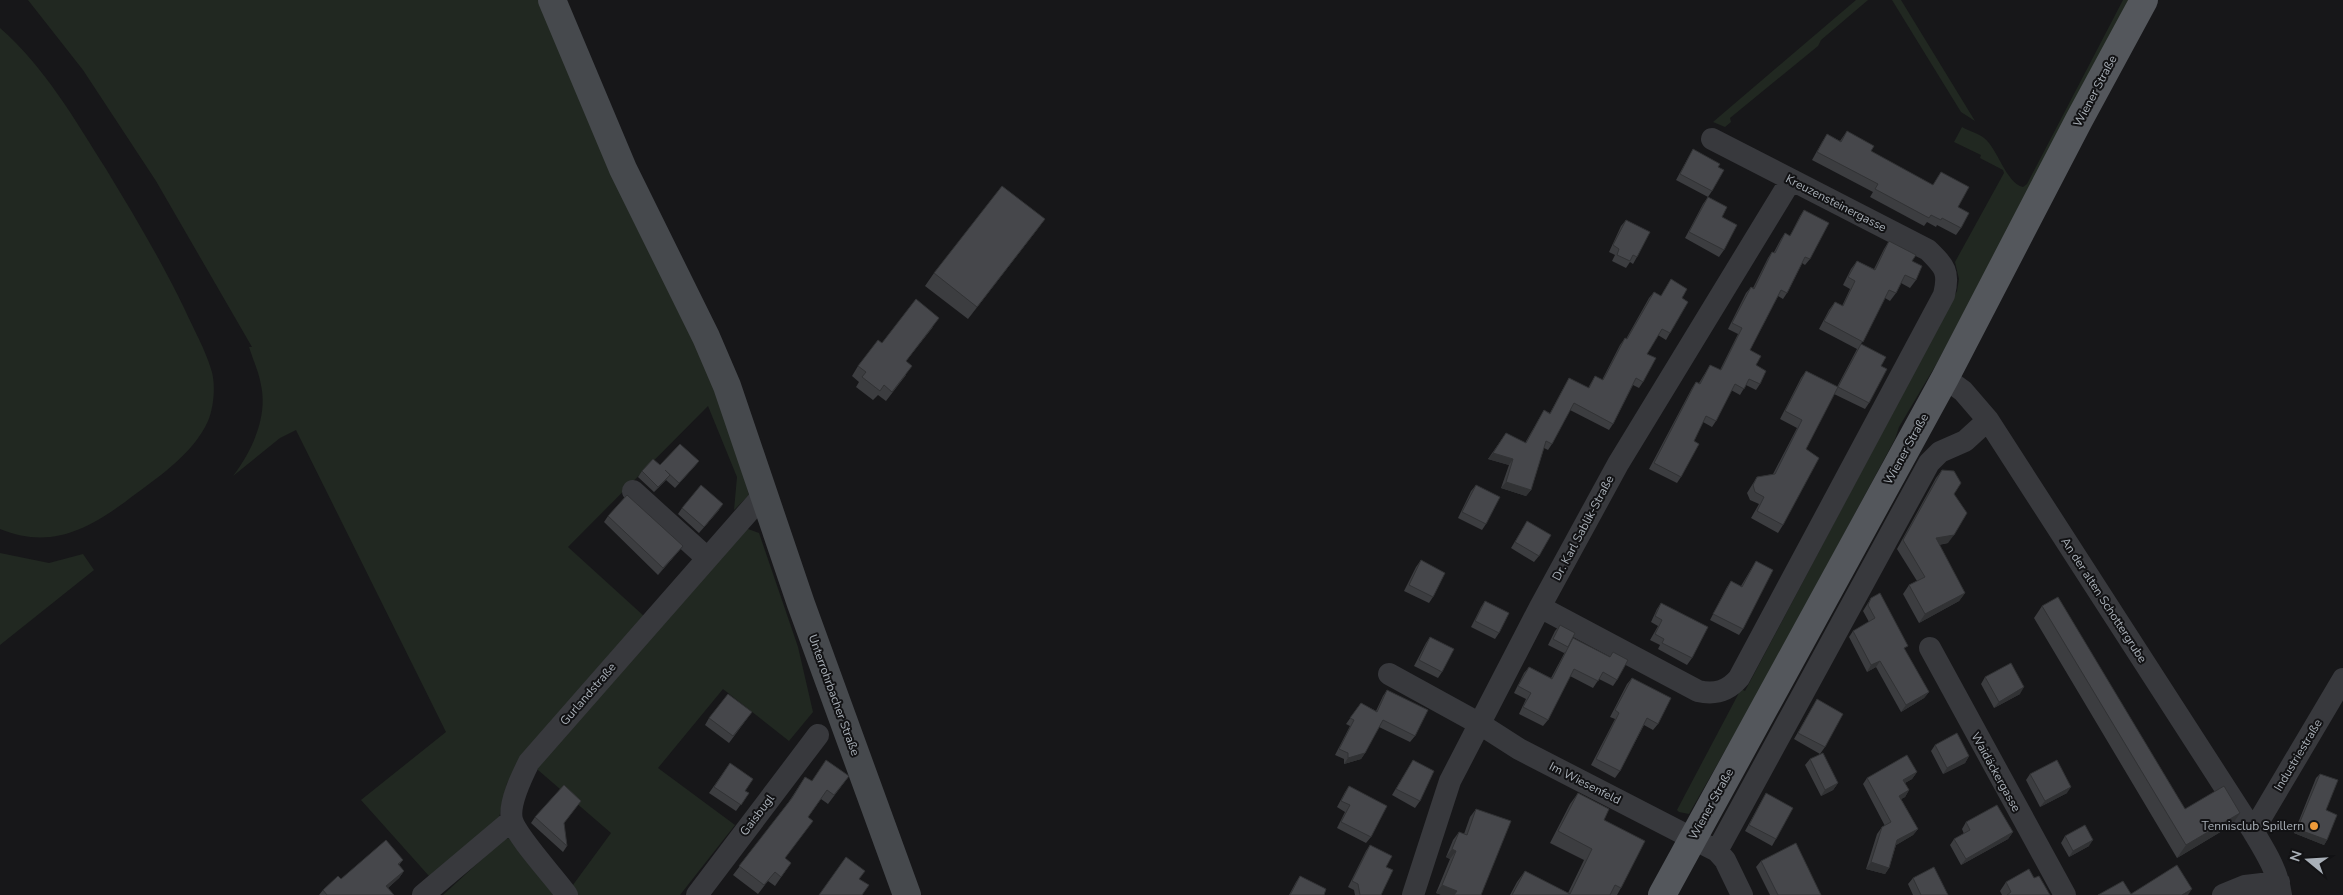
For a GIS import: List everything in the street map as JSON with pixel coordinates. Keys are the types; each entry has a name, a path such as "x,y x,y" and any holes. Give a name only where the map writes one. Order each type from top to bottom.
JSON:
{"main road":[{"name":"Unterrohrbacher Straße","path":"552,0 623,169 716,359 801,604 907,895"},
{"name":"Wiener Straße","path":"1662,895 1945,378 2079,120 2144,0"}],"street":[{"name":"Kreuzensteinergasse","path":"1540,607 1698,691 1713,693 1732,686 1739,678 1944,295 1948,279 1943,265 1928,250 1712,139"},
{"name":"Dr. Karl Sablik-Straße","path":"1413,895 1447,790 1540,607 1618,464 1791,180"},
{"name":"An der alten Schottergrube","path":"1945,378 1964,391 1988,420 2253,831 2268,856 2280,888"},
{"path":"1742,895 1725,860 1717,851 1929,463 1940,452 1965,440 1988,420"},
{"path":"633,491 707,558"},
{"name":"Gurlandstraße","path":"512,820 516,793 529,762 764,494"},
{"name":"Waidäckergasse","path":"1930,648 2065,895"},
{"name":"Im Wiesenfeld","path":"1389,674 1480,724 1519,749 1717,851"},
{"name":"Industriestraße","path":"2253,831 2343,680"},
{"name":"Gaisbugl","path":"697,895 818,735"},
{"path":"423,895 512,820 524,840 567,895"},
{"path":"2223,895 2245,886 2280,888"}],"shaded area":[{"path":"28,0 545,0 719,390 749,495 734,510 737,477 708,406 568,547 645,617 522,760 507,783 499,818 429,876 361,800 446,732 296,430 280,438 233,476 252,445 257,433 262,409 263,397 260,380 249,347 252,347 156,181 83,70"},
{"path":"1856,0 1868,0 1821,40 1818,46 1730,118 1731,122 1725,127 1713,122"},
{"path":"1892,0 1901,0 1975,121 1961,112"},
{"path":"2123,0 2132,0 1937,363 1899,427 1895,439 1767,677 1689,814 1679,812 1677,810 1741,689 1745,691 1957,291 1959,279 1955,262 2004,173 2003,170 1980,158 1981,155 1954,142 1962,127 1982,136 1989,143 2007,173 2017,184 2023,187 2027,184"},
{"path":"0,28 45,76 106,169 176,292 206,354 213,375 213,402 208,421 193,445 183,456 160,476 110,512 81,529 51,537 18,535 0,529"},
{"path":"748,529 759,533 798,647 813,712 789,741 723,689 658,768 735,825 680,895 574,895 570,889 611,833 538,770 536,763 743,531"},
{"path":"0,553 49,563 83,554 94,570 0,645"},
{"path":"510,838 560,895 443,895 504,839"}],"building":[{"path":"1847,131 1874,146 1871,151 1933,185 1941,172 1969,187 1958,207 1969,213 1961,228 1942,218 1941,220 1931,215 1929,218 1875,189 1878,184 1817,152 1827,134 1841,142"},
{"path":"1693,149 1720,164 1718,167 1724,170 1712,191 1680,174"},
{"path":"1002,186 1045,219 977,307 934,273"},
{"path":"1708,197 1727,207 1722,217 1737,225 1724,250 1689,232"},
{"path":"1804,210 1829,223 1810,259 1805,257 1787,293 1781,290 1750,350 1761,356 1756,365 1766,371 1760,384 1749,379 1744,389 1735,384 1716,421 1706,416 1694,441 1699,444 1681,477 1654,463 1696,382 1700,384 1710,365 1721,370 1742,328 1732,323 1751,287 1754,289 1772,252 1775,253 1785,233 1790,236"},
{"path":"1626,220 1650,232 1637,257 1633,255 1630,261 1617,255 1619,249 1613,245"},
{"path":"1889,241 1916,255 1912,261 1922,266 1916,280 1905,275 1896,293 1889,290 1863,342 1824,321 1835,302 1843,306 1855,281 1848,277 1857,261 1875,270"},
{"path":"1671,279 1687,289 1682,298 1688,302 1670,333 1662,329 1647,354 1656,358 1643,382 1636,378 1613,424 1574,403 1552,444 1546,441 1531,490 1506,482 1513,459 1493,453 1506,433 1526,443 1544,410 1550,414 1569,378 1589,388 1595,376 1603,380 1625,338 1627,339 1654,292 1661,296"},
{"path":"916,299 939,318 906,361 912,366 892,392 884,385 880,391 862,377 866,372 858,366 878,340 882,343"},
{"path":"1861,344 1886,357 1881,366 1887,369 1869,403 1838,387"},
{"path":"1806,371 1838,387 1806,449 1819,458 1783,525 1757,511 1764,497 1755,492 1753,485 1757,477 1775,474 1802,420 1785,411"},
{"path":"680,444 699,461 679,483 665,470 670,475 658,487 642,471 653,459 660,465"},
{"path":"1942,470 1954,471 1961,483 1954,494 1967,513 1954,535 1936,538 1965,593 1925,614 1909,585 1925,577 1903,540"},
{"path":"701,485 723,504 704,527 682,508"},
{"path":"1476,485 1500,497 1486,524 1462,512"},
{"path":"627,495 683,546 663,568 608,516"},
{"path":"1527,521 1551,535 1539,556 1515,542"},
{"path":"1421,560 1445,573 1433,597 1409,585"},
{"path":"1756,561 1773,570 1743,629 1713,614 1731,581 1742,587"},
{"path":"1880,593 1908,646 1904,648 1929,692 1906,705 1880,661 1871,665 1853,631 1875,618 1868,605 1871,598"},
{"path":"2058,597 2185,809 2224,786 2240,813 2186,845 2042,606"},
{"path":"1485,601 1509,613 1499,633 1475,621"},
{"path":"1661,603 1708,627 1692,658 1662,643 1664,639 1655,634 1662,620 1655,616"},
{"path":"1560,625 1575,633 1568,647 1553,639"},
{"path":"1430,637 1454,649 1442,672 1419,660"},
{"path":"1573,638 1610,657 1613,652 1628,660 1617,680 1603,672 1598,681 1574,669 1548,720 1523,707 1531,693 1518,686 1529,667 1552,679"},
{"path":"2011,663 2024,687 1999,702 1985,677"},
{"path":"1632,678 1671,698 1658,724 1647,718 1620,771 1596,759 1619,713 1615,710"},
{"path":"1387,690 1428,710 1415,736 1383,720 1365,753 1348,758 1348,753 1339,749 1354,720 1350,718 1361,703 1377,712"},
{"path":"728,694 752,712 733,736 709,718"},
{"path":"1817,699 1843,714 1825,747 1798,733"},
{"path":"1957,733 1969,756 1947,768 1935,745"},
{"path":"1823,753 1838,783 1825,790 1810,759"},
{"path":"1907,755 1917,772 1903,780 1909,790 1899,796 1918,829 1897,840 1889,868 1871,862 1882,827 1891,822 1867,778"},
{"path":"826,760 849,776 834,795 827,790 808,817 813,821 785,858 791,863 781,877 775,872 764,885 739,866 792,798 805,777 812,781"},
{"path":"1413,760 1434,771 1420,801 1396,789"},
{"path":"2057,760 2071,787 2045,801 2030,774"},
{"path":"730,763 753,779 745,791 749,793 741,805 714,787"},
{"path":"2320,774 2338,780 2326,810 2337,815 2327,840 2297,829"},
{"path":"564,785 581,801 564,823 567,846 535,817"},
{"path":"1349,786 1387,806 1371,837 1341,822 1350,805 1341,801"},
{"path":"1578,793 1609,809 1604,820 1645,841 1621,888 1615,885 1610,895 1512,895 1525,871 1570,894 1592,849 1558,831"},
{"path":"1766,793 1793,808 1776,839 1749,825"},
{"path":"1997,805 2013,832 1966,859 1954,839 1970,830 1966,822"},
{"path":"1476,809 1511,821 1481,895 1454,895 1457,891 1442,885 1456,851 1452,849 1459,832 1467,835"},
{"path":"2085,825 2093,840 2073,851 2065,836"},
{"path":"386,840 403,860 398,864 404,871 386,886 394,895 327,895 323,890 338,876 341,879"},
{"path":"1796,843 1821,895 1778,895 1761,861"},
{"path":"1370,845 1392,856 1386,867 1393,870 1381,895 1360,895 1358,884 1352,881"},
{"path":"846,857 865,871 859,879 869,885 862,895 819,895"},
{"path":"2177,865 2192,889 2182,895 2098,895 2123,881 2131,894"},
{"path":"1934,867 1948,895 1921,895 1913,878"},
{"path":"2029,869 2034,878 2039,876 2050,895 2007,895 2011,892 2006,882"},
{"path":"1300,876 1326,889 1324,895 1290,895"}],"place":[{"name":"Tennisclub Spillern","path":"2314,826"}]}
